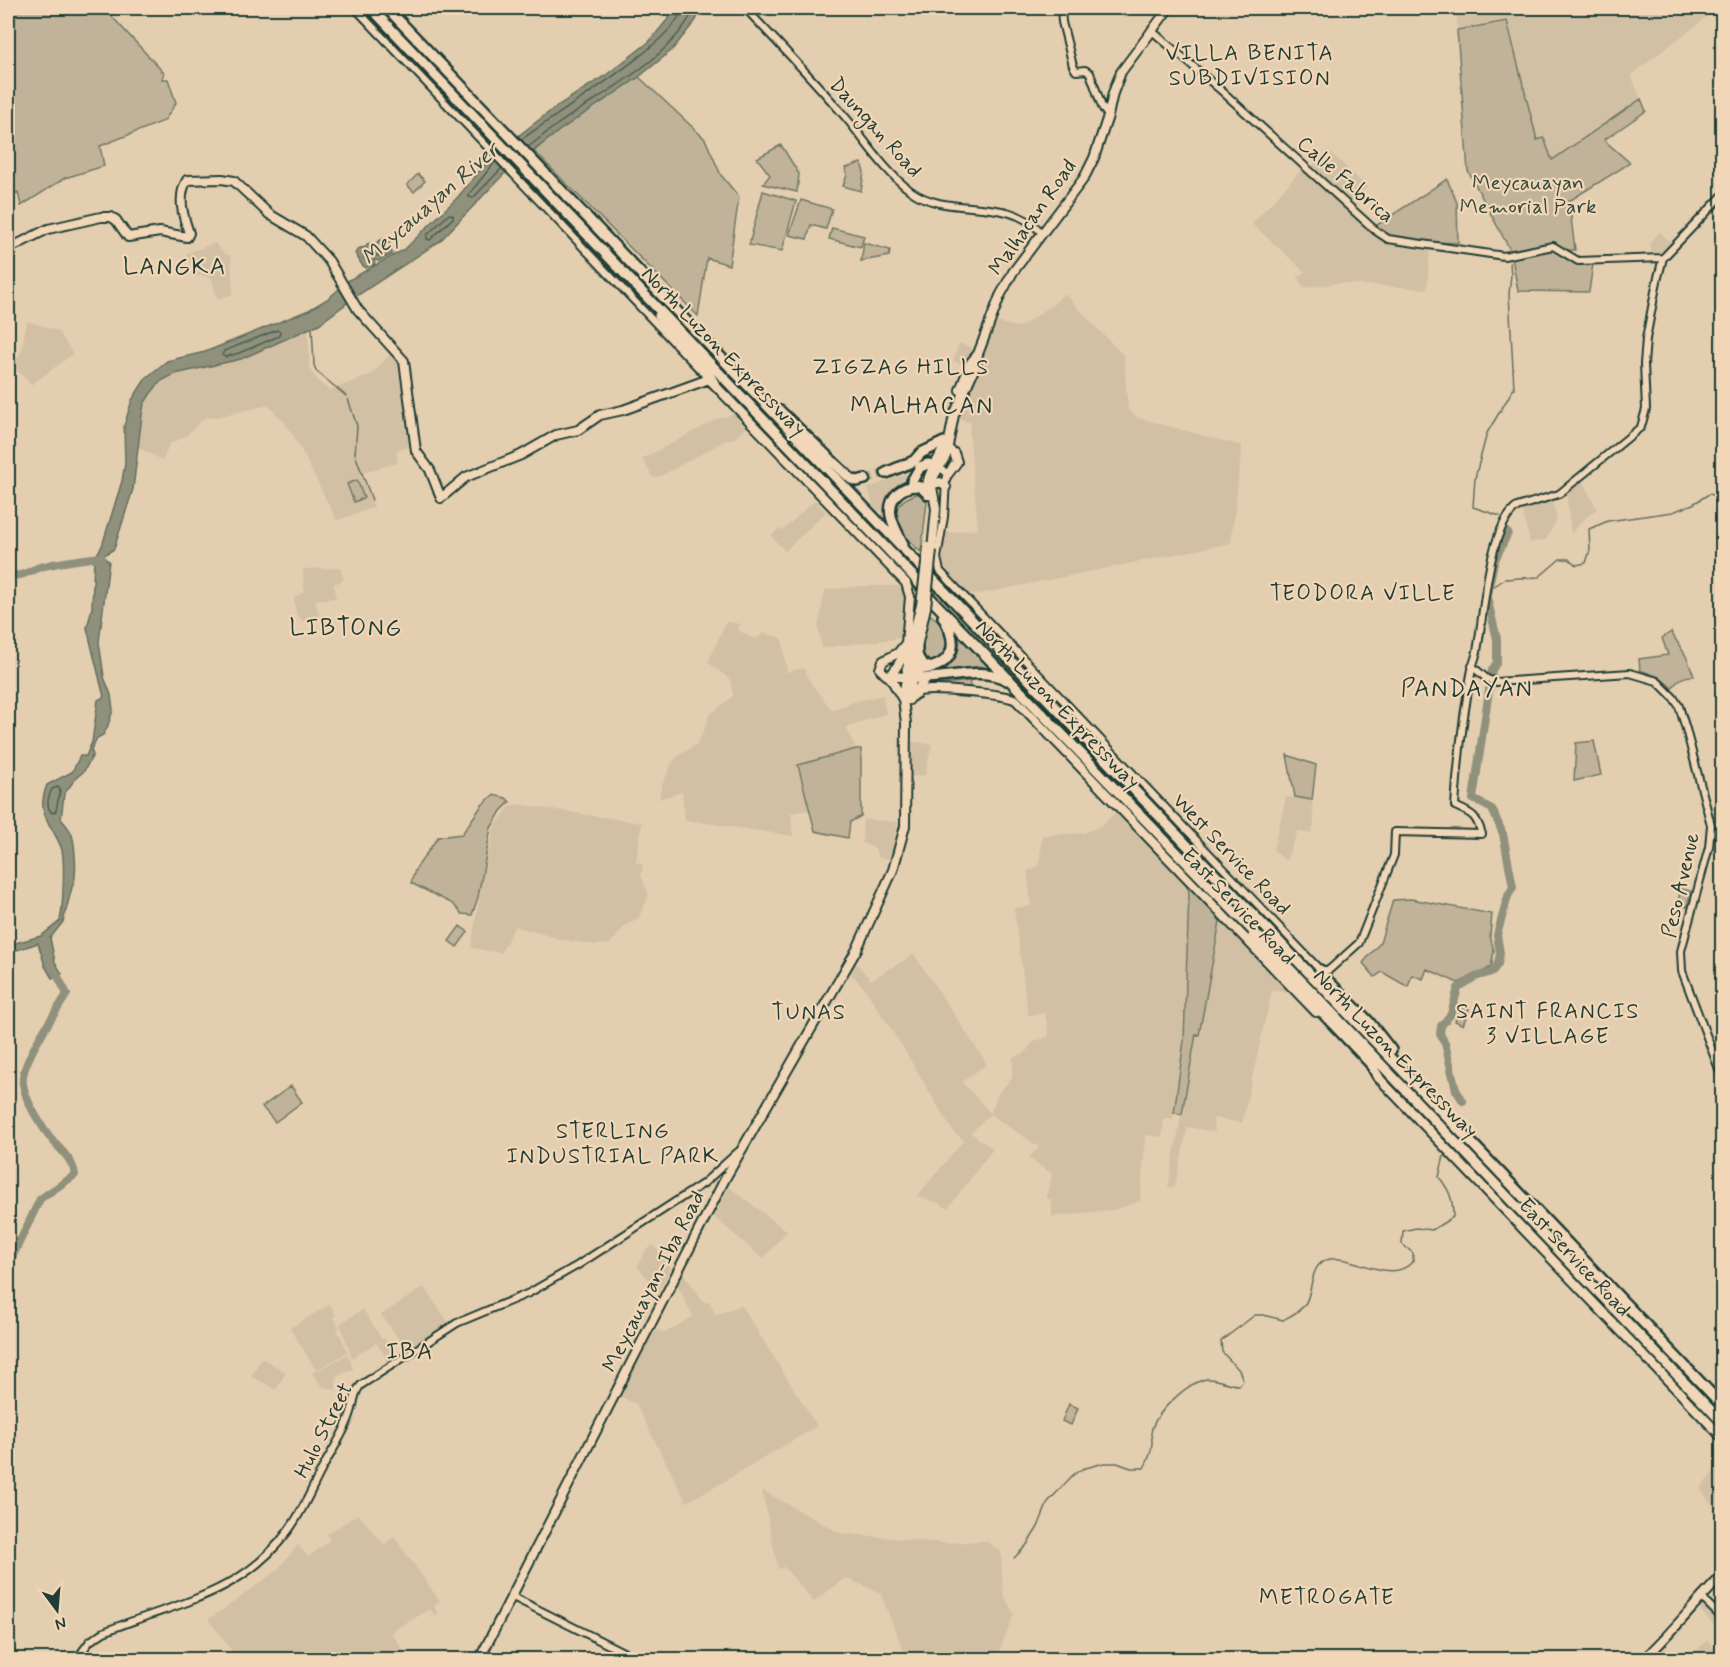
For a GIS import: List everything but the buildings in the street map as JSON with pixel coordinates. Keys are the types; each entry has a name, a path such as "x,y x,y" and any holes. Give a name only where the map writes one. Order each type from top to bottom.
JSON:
{"highway":[{"name":"North Luzon Expressway","path":"371,8 913,576 926,604 1014,684 1056,727 1722,1422"},
{"name":"North Luzon Expressway","path":"387,8 1722,1405"},
{"path":"642,292 667,327 707,370 711,381"},
{"path":"748,385 793,422 851,479 857,481 866,479"},
{"path":"886,473 918,458 921,453 946,446"},
{"path":"918,458 927,458 935,466"},
{"path":"908,554 893,524 890,509 895,496 910,484 920,466 928,464 935,466"},
{"path":"910,484 930,489"},
{"path":"926,604 945,620 953,641 948,658 940,665 909,674 916,691 985,672 1014,684"},
{"path":"914,645 920,661 932,668"},
{"path":"1240,917 1259,946 1371,1063 1379,1078"},
{"path":"1325,970 1332,984 1369,1022 1422,1090"}],"main road":[{"name":"Malhacan Road","path":"909,674 914,645 926,604 931,511 930,489 926,483 946,446 958,405 1007,283 1084,178 1094,158 1121,72 1169,8"},
{"path":"8,249 48,229 101,217 111,217 116,220 128,237 160,232 186,237 189,233 182,212 183,186 187,180 222,179 234,182 269,214 306,236 329,261 353,303 406,363 416,451 430,470 441,498 466,477 521,455 556,435 578,430 600,415 623,410 711,381 906,583 910,597 906,643 898,653 882,662 880,669 891,679 916,691"},
{"path":"946,446 954,453 957,460 956,466 948,474"},
{"path":"930,489 940,482 946,487"},
{"path":"884,674 894,670 914,645"},
{"path":"884,674 909,674"},
{"name":"Meycauayan-Iba Road","path":"479,1659 740,1151 856,949 896,862 905,826 906,715 916,691 909,674"},
{"name":"East Service Road","path":"916,691 1005,696 1020,703 1722,1437"},
{"path":"1644,1659 1669,1636 1701,1597 1722,1576"}],"street":[{"path":"355,8 711,381"},
{"name":"Daungan Road","path":"745,8 847,119 893,176 909,190 941,203 982,207 1020,216 1030,221 1042,233"},
{"path":"1060,8 1073,66 1076,71 1085,70 1090,73 1102,107 1108,116"},
{"name":"Calle Fabrica","path":"1151,30 1376,231 1388,239 1507,256 1553,246 1578,261 1663,258"},
{"path":"1325,970 1359,943 1394,855 1395,832 1482,834 1476,818 1455,806 1472,666 1477,652 1486,584 1496,545 1512,511 1559,494 1641,427 1646,409 1644,364 1646,339 1663,258 1722,196"},
{"path":"935,466 948,474"},
{"name":"West Service Road","path":"948,474 937,561 942,572 1325,970"},
{"name":"Peso Avenue","path":"1472,666 1486,679 1496,682 1630,673 1657,681 1679,706 1711,825 1709,848 1681,951 1682,971 1722,1077"},
{"name":"Hulo Street","path":"76,1659 97,1636 118,1626 218,1590 237,1580 267,1555 291,1528 344,1428 353,1408 356,1390 361,1385 462,1320 543,1286 695,1189 740,1151"},
{"path":"511,1596 639,1659"},
{"path":"1701,1597 1722,1618"}],"shaded area":[{"path":"1456,8 1711,8 1713,10 1631,75 1641,99 1552,160 1547,146 1537,141 1507,21 1457,30"},
{"path":"1328,150 1367,187 1350,204 1310,168"},
{"path":"1301,170 1370,231 1391,243 1430,248 1427,289 1338,283 1303,288 1298,277 1305,272 1252,224"},
{"path":"1660,232 1672,243 1663,252 1652,253 1650,242"},
{"path":"215,243 224,253 231,256 233,294 217,299 212,279 201,275 195,277 187,253"},
{"path":"1064,293 1124,356 1128,410 1139,418 1242,446 1231,543 970,596 946,571 942,558 946,533 978,529 969,430 971,423 960,419 962,409 997,322 1016,327 1023,325 1055,303"},
{"path":"27,321 58,331 73,354 31,385 13,365 21,352"},
{"path":"308,330 310,370 322,385 330,390 371,375 393,351 402,360 413,446 396,450 398,463 360,473 374,507 337,521 295,438 268,405 212,418 205,417 186,436 169,444 163,461 138,447 144,404 161,381 175,374 241,359"},
{"path":"959,343 974,349 967,366 953,361"},
{"path":"739,412 750,425 734,439 728,439 661,476 653,478 642,459 717,419"},
{"path":"915,470 907,482 899,488 888,509 879,512 874,507 868,488"},
{"path":"1580,477 1597,509 1571,534 1566,491"},
{"path":"1552,499 1557,519 1546,540 1530,543 1522,508"},
{"path":"815,500 826,512 785,551 771,536 779,528 782,531"},
{"path":"340,568 344,580 334,584 336,598 315,600 321,621 303,621 296,614 294,597 304,592 303,569"},
{"path":"861,586 901,586 905,591 901,638 822,648 818,627 825,590"},
{"path":"726,622 741,624 738,630 753,638 764,633 782,638 787,672 804,668 810,682 832,710 856,701 883,695 886,714 846,727 856,749 798,765 810,810 791,813 793,836 685,820 682,792 659,799 661,787 672,763 697,744 709,715 733,696 730,680 708,662"},
{"path":"911,742 932,744 925,775 911,777"},
{"path":"1286,797 1312,800 1314,825 1310,834 1298,831 1286,861 1273,850"},
{"path":"517,804 642,823 636,863 643,864 641,875 649,895 638,919 625,926 610,944 595,945 559,939 515,926 501,953 471,948 494,827 510,806"},
{"path":"1118,811 1185,880 1189,892 1184,1041 1173,1119 1164,1118 1162,1137 1146,1135 1140,1201 1117,1209 1052,1217 1052,1200 1046,1198 1052,1174 1029,1158 1039,1147 990,1114 971,1133 993,1149 949,1207 917,1196 964,1140 954,1133 865,989 849,971 855,962 871,980 914,954 987,1064 962,1082 990,1113 999,1092 1012,1078 1013,1057 1025,1053 1033,1042 1049,1036 1045,1013 1028,1015 1014,908 1031,906 1027,871 1039,866 1042,835 1083,833 1099,827"},
{"path":"863,819 898,822 891,859 879,858 874,848 862,843"},
{"path":"1220,921 1292,992 1272,990 1242,1123 1213,1118 1215,1132 1188,1127 1175,1186 1168,1187 1196,1034 1199,1034"},
{"path":"729,1187 787,1231 763,1259 713,1216"},
{"path":"653,1245 671,1268 658,1292 637,1266 646,1250"},
{"path":"683,1273 705,1303 709,1301 716,1315 741,1305 817,1426 686,1502 636,1404 619,1396 652,1328 665,1333 693,1316 677,1285"},
{"path":"424,1287 449,1323 407,1350 381,1315"},
{"path":"330,1304 336,1315 333,1317 340,1328 337,1329 348,1352 316,1370 290,1328"},
{"path":"363,1309 382,1339 384,1338 397,1356 389,1362 376,1343 352,1358 340,1324"},
{"path":"348,1354 353,1369 336,1377 336,1390 323,1387 312,1373"},
{"path":"262,1358 286,1372 276,1390 251,1376"},
{"path":"1722,1461 1722,1514 1720,1515 1700,1489"},
{"path":"762,1490 840,1533 943,1543 985,1541 1001,1551 1003,1593 1014,1615 999,1652 982,1659 907,1659 880,1593 845,1578 814,1602 784,1567 778,1569"},
{"path":"358,1514 384,1544 394,1537 440,1601 434,1607 438,1613 435,1616 430,1609 391,1632 409,1659 349,1659 341,1653 336,1659 238,1659 208,1619 276,1571 298,1545 308,1557 330,1540 327,1534"},
{"path":"1702,1601 1721,1619 1714,1625 1697,1607"},
{"path":"1707,1640 1720,1653 1722,1652 1722,1659 1698,1659 1693,1654"}],"green space":[{"path":"8,8 104,8 164,73 162,79 168,79 176,103 164,121 100,146 104,166 65,178 21,206 18,192 8,196"},
{"name":"Meycauayan Memorial Park","path":"1507,21 1537,140 1544,138 1552,160 1641,99 1646,111 1604,140 1630,163 1569,201 1575,250 1563,250 1555,242 1510,250 1468,171 1457,30"},
{"path":"639,77 705,139 721,175 739,197 729,265 707,258 698,316 534,151 560,130"},
{"path":"781,145 799,174 797,192 763,184 770,175 757,158"},
{"path":"861,163 864,172 861,191 843,186 847,175 846,168"},
{"path":"418,174 425,181 414,192 407,185"},
{"path":"1447,179 1457,203 1458,243 1404,239 1384,233 1374,227"},
{"path":"763,191 796,201 782,251 749,245"},
{"path":"801,200 832,209 826,229 811,225 807,239 789,235"},
{"path":"832,228 864,236 861,247 829,239"},
{"path":"864,243 890,250 889,256 861,261"},
{"path":"1553,249 1575,263 1593,264 1589,292 1518,291 1512,258"},
{"path":"357,480 364,498 354,502 347,484"},
{"path":"920,493 925,495 927,502 921,552 905,536 896,520 896,511 900,504 907,498"},
{"path":"928,613 940,622 950,635 947,657 932,665 922,658 919,649"},
{"path":"1671,632 1686,656 1694,676 1681,679 1672,688 1659,677 1640,670 1639,659 1668,655 1662,638"},
{"path":"959,633 994,671 981,666 944,671 957,655 960,645"},
{"path":"970,681 969,691 924,687 926,684"},
{"path":"1594,741 1601,775 1574,781 1576,743"},
{"path":"861,749 861,816 850,822 848,838 815,831 798,765"},
{"path":"1287,755 1316,765 1312,800 1295,797"},
{"path":"493,795 506,798 510,802 501,811 491,828 478,897 472,915 462,914 453,904 411,883 415,870 438,837 462,834 482,805"},
{"path":"1185,880 1220,921 1182,1114 1174,1113 1184,1041 1189,892"},
{"path":"1681,889 1691,891 1687,907 1677,905"},
{"path":"1411,899 1492,914 1490,936 1494,951 1491,967 1458,983 1427,969 1423,979 1412,975 1408,987 1382,972 1375,977 1363,963 1380,943 1393,900"},
{"path":"460,926 468,932 457,947 449,941"},
{"path":"1461,1006 1469,1009 1463,1025 1455,1021"},
{"path":"291,1086 302,1102 275,1122 262,1107"},
{"path":"1069,1404 1078,1408 1071,1425 1062,1421"}],"water":[{"path":"677,8 702,8 696,20 672,50 639,77 560,130 503,175 440,241 358,295 319,324 241,359 175,374 161,381 151,393 144,404 133,489 114,549 104,555 109,561 99,642 104,677 111,695 113,710 107,728 103,735 97,738 91,750 93,755 84,771 64,794 61,819 72,835 75,877 63,922 50,938 55,962 62,974 52,978 45,966 38,943 8,953 8,945 41,936 60,921 63,856 59,841 44,813 44,796 47,785 72,772 80,756 86,756 92,742 98,700 104,697 87,628 92,608 94,559 102,546 122,481 125,464 124,426 132,400 146,378 167,361 205,352 309,310 329,298 349,280 405,249 457,198 492,156 557,106 606,75 649,42"},
{"path":"385,238 389,241 392,254 385,258 384,256 379,261 374,260 375,264 366,268 355,253 367,244 377,245 377,242"}],"waterway":[{"path":"1500,516 1473,507 1475,478 1487,433 1514,388 1509,294 1510,262"},
{"path":"312,327 316,371 346,396"},
{"path":"348,399 357,426 355,454"},
{"path":"356,457 372,500"},
{"path":"1490,589 1505,579 1539,577 1560,559 1569,559 1576,565 1586,563 1590,550 1589,529 1608,521 1673,512 1709,494 1722,497"},
{"path":"1507,526 1508,533"},
{"path":"1463,1101 1456,1090 1445,1043 1440,1034 1441,1026 1451,1014 1458,988 1475,977 1492,972 1498,964 1500,953 1497,935 1508,896 1513,887 1503,834 1492,809 1473,799 1492,670 1497,662 1497,639 1487,597 1494,562 1508,533"},
{"path":"8,574 18,575 39,567 101,557"},
{"name":"Meycauayan River","path":"8,1266 40,1199 75,1175 69,1159 50,1137 34,1112 23,1084 23,1075 32,1051 67,994 53,967"},
{"path":"1014,1558 1026,1546 1038,1527 1048,1502 1073,1475 1082,1469 1104,1463 1144,1468 1151,1452 1153,1425 1165,1408 1182,1392 1199,1381 1207,1379 1239,1385 1243,1380 1239,1370 1222,1352 1221,1341 1255,1315 1283,1320 1298,1312 1305,1304 1315,1272 1323,1262 1340,1259 1395,1271 1413,1261 1413,1253 1402,1244 1403,1231 1416,1228 1432,1230 1453,1217 1450,1196 1439,1177 1444,1156"}],"tunnel":[{"path":"865,479 886,473"}],"district":[{"name":"VILLA BENITA SUBDIVISION","path":"1250,64"},
{"name":"LANGKA","path":"175,266"},
{"name":"ZIGZAG HILLS","path":"901,366"},
{"name":"MALHACAN","path":"922,405"},
{"name":"TEODORA VILLE","path":"1363,592"},
{"name":"LIBTONG","path":"346,627"},
{"name":"PANDAYAN","path":"1467,688"},
{"name":"TUNAS","path":"809,1011"},
{"name":"SAINT FRANCIS 3 VILLAGE","path":"1548,1022"},
{"name":"STERLING INDUSTRIAL PARK","path":"613,1142"},
{"name":"IBA","path":"410,1351"},
{"name":"METROGATE","path":"1327,1596"}]}
